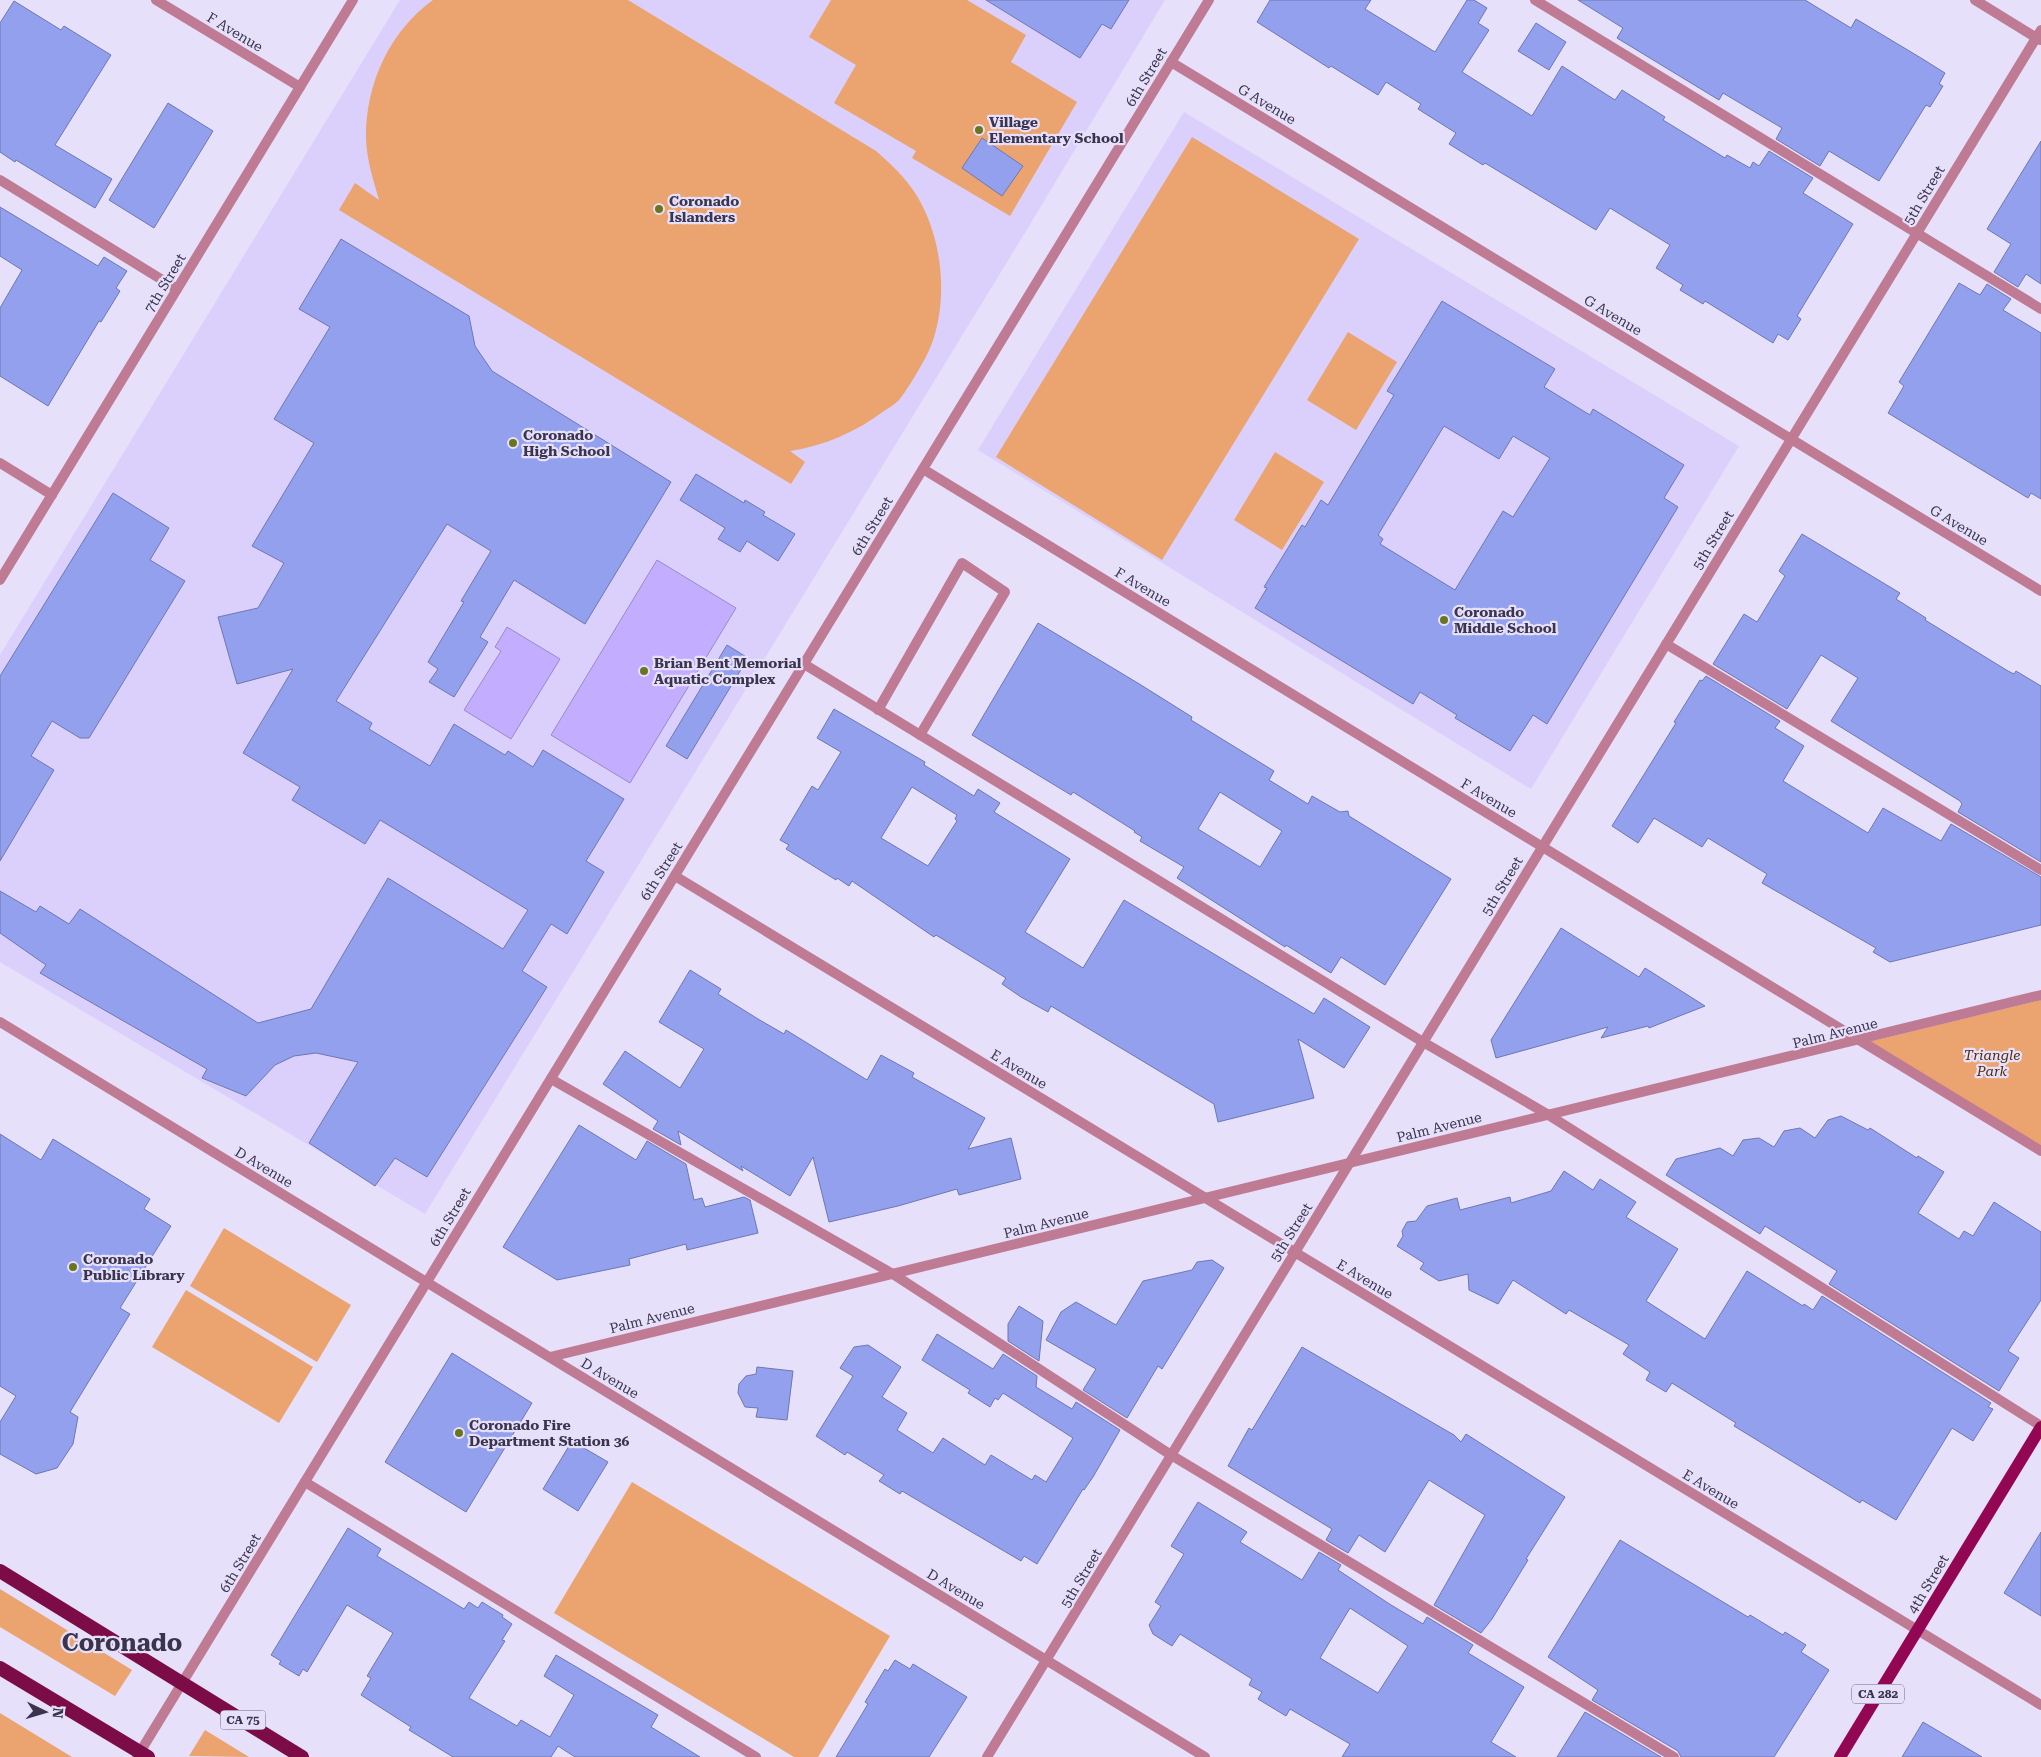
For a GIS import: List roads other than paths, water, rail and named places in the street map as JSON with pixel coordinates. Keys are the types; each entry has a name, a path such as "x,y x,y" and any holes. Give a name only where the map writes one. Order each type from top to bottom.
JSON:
{"highway":[{"name":"CA 75","path":"0,1570 302,1757"},
{"path":"0,1668 142,1755"}],"main road":[{"name":"4th Street","path":"1840,1757 2041,1427"}],"street":[{"name":"F Avenue","path":"156,0 300,87"},
{"name":"7th Street","path":"0,580 354,0"},
{"name":"6th Street","path":"142,1755 183,1682 1209,0"},
{"path":"1535,0 2041,309"},
{"path":"1975,0 2039,36"},
{"name":"5th Street","path":"987,1757 2039,36"},
{"name":"G Avenue","path":"1171,62 2041,590"},
{"path":"0,180 177,289"},
{"path":"0,463 52,495"},
{"name":"F Avenue","path":"923,469 2041,1151"},
{"path":"878,710 962,563 1005,592 920,735"},
{"path":"1666,644 2041,870"},
{"path":"804,664 1424,1042 1547,1114 2041,1427"},
{"name":"E Avenue","path":"675,876 2041,1705"},
{"name":"Palm Avenue","path":"550,1358 1547,1114 1860,1041 2041,996"},
{"name":"D Avenue","path":"0,1022 1206,1757"},
{"path":"551,1079 893,1274 1171,1456 1674,1757"},
{"path":"305,1482 756,1757"}],"place":[{"name":"Village Elementary School","path":"979,130"},
{"name":"Coronado Islanders","path":"659,209"},
{"name":"Coronado High School","path":"513,443"},
{"name":"Coronado Middle School","path":"1444,620"},
{"name":"Brian Bent Memorial Aquatic Complex","path":"644,671"},
{"name":"Coronado Public Library","path":"73,1267"},
{"name":"Coronado Fire Department Station 36","path":"459,1433"}],"district":[{"name":"Coronado","path":"122,1643"}],"park label":[{"name":"Triangle Park","path":"1992,1064"}]}
